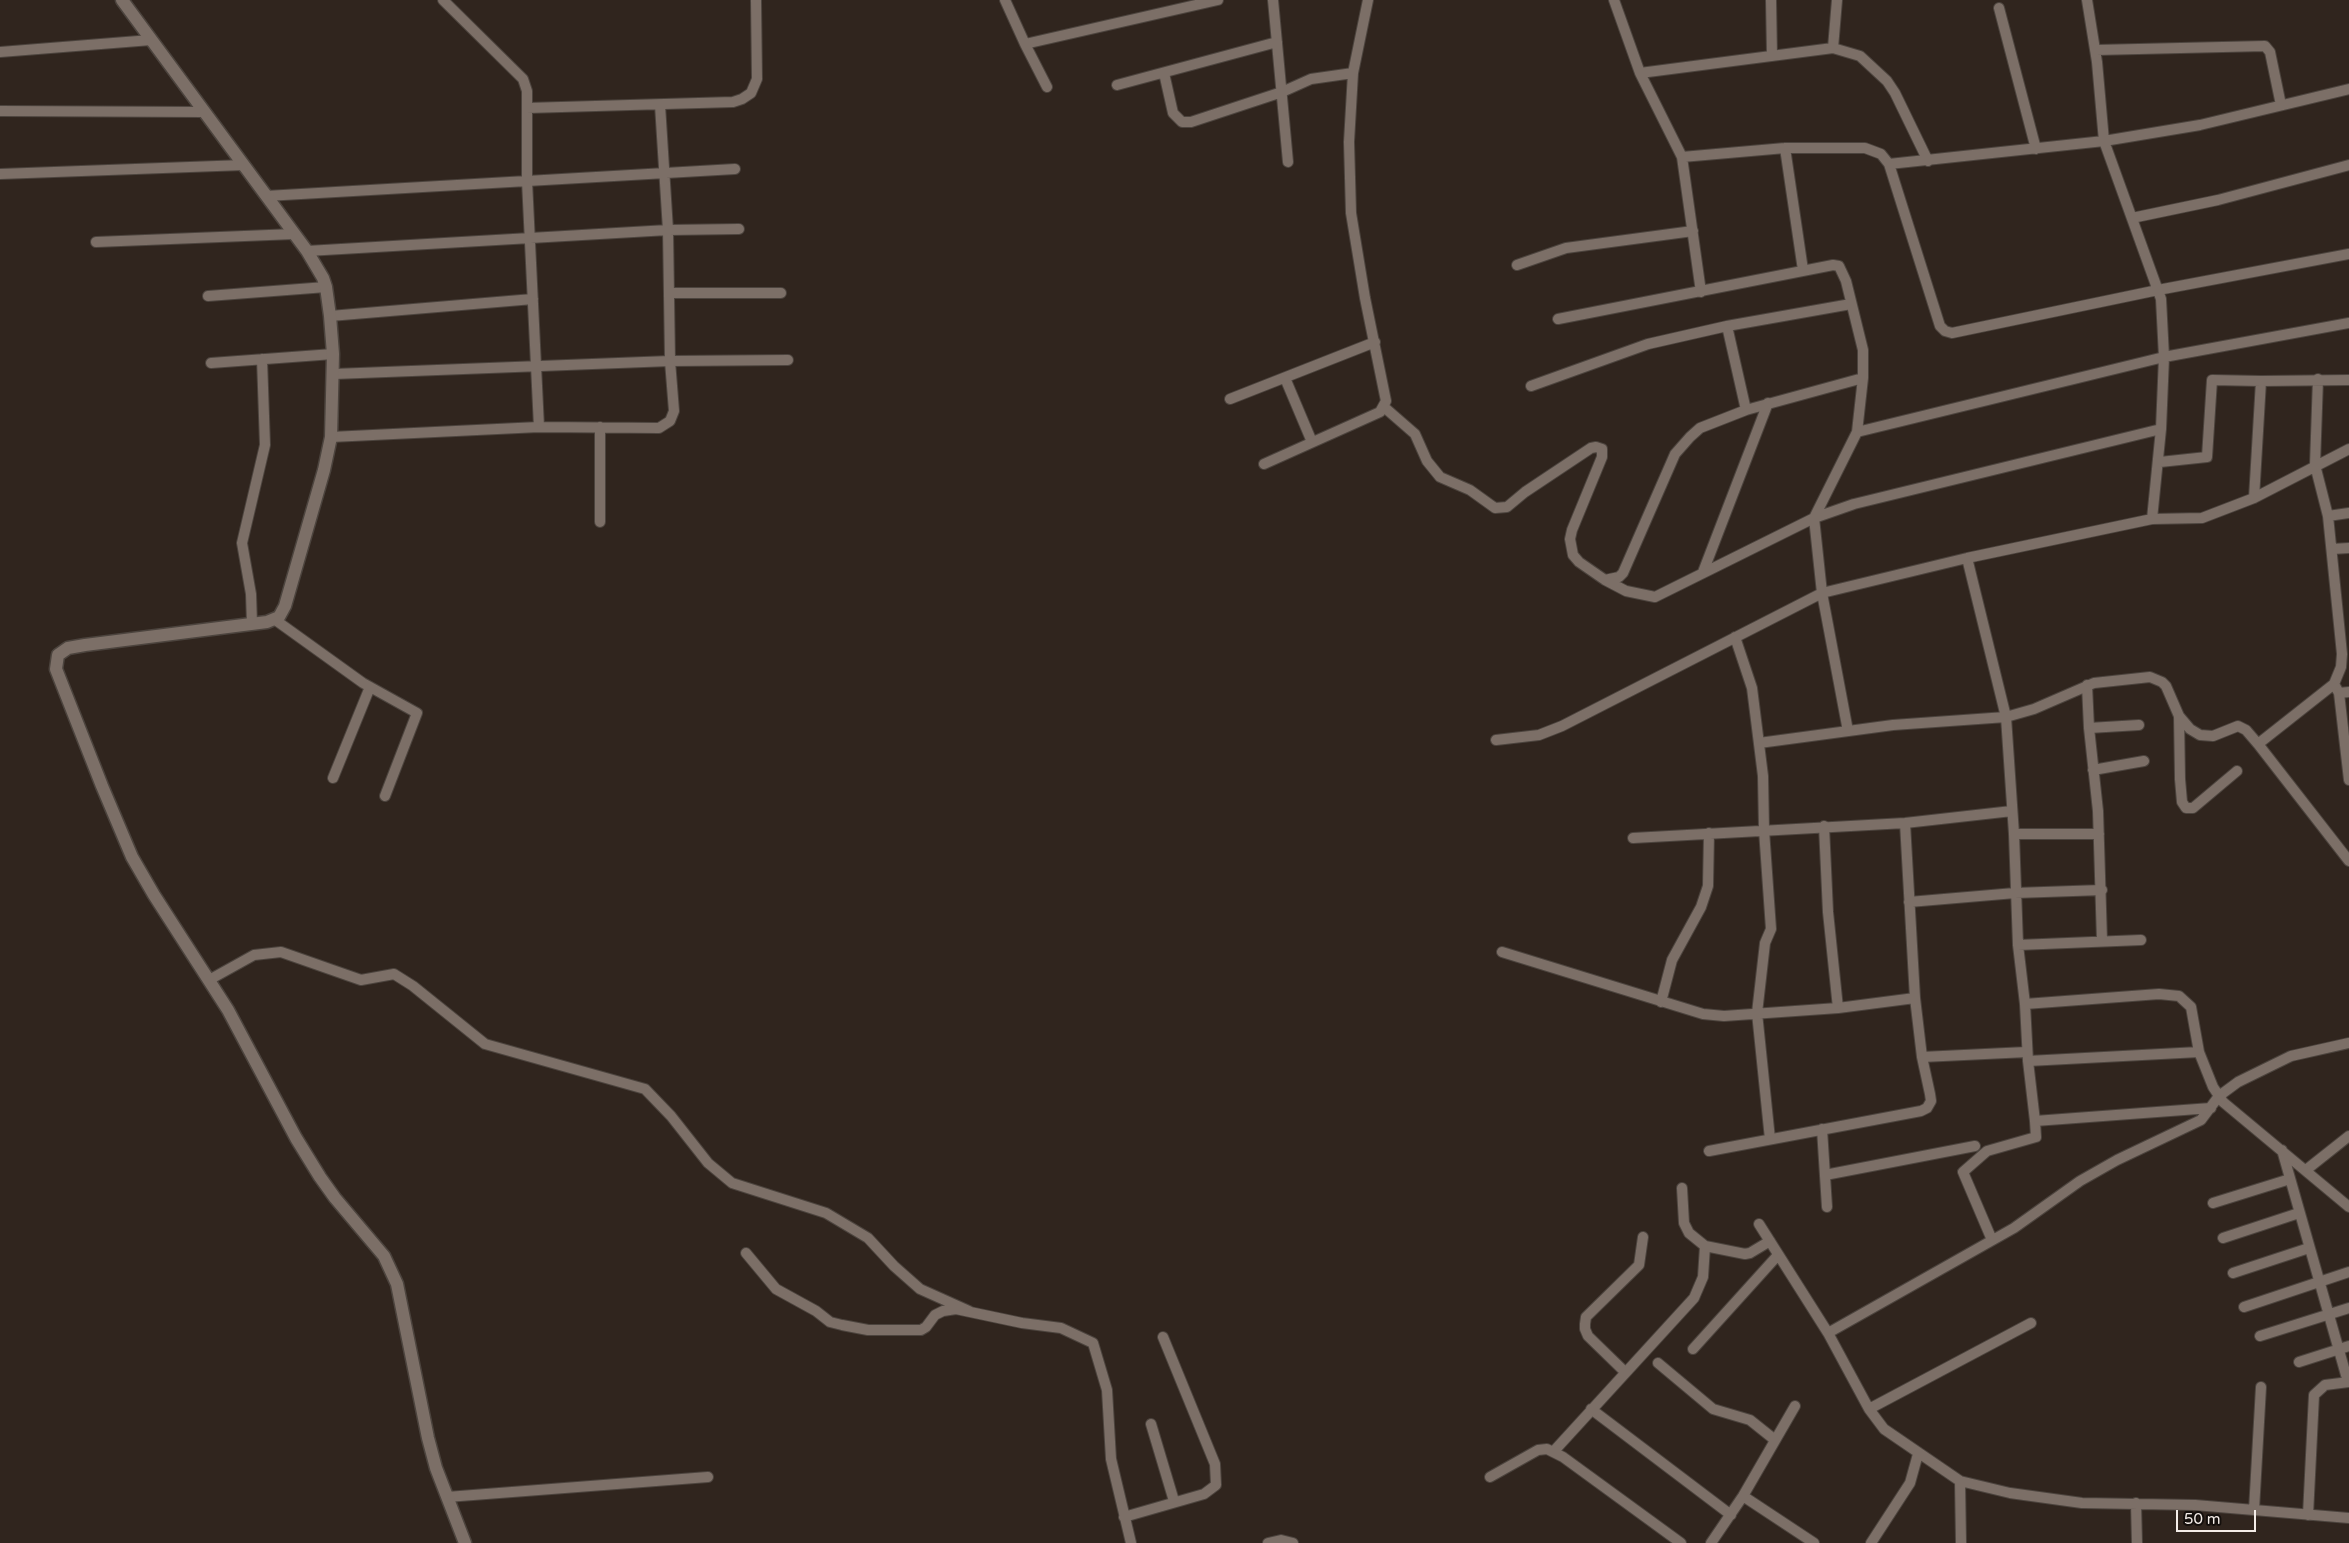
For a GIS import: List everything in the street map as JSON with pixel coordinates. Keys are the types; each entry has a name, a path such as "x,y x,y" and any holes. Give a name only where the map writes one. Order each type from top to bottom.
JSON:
{"street":[{"path":"122,0 307,251 326,287 334,374 331,437 324,470 285,606 279,616 267,622 76,646 58,655 56,669 132,857 154,896 228,1010 296,1138 320,1177 335,1198 384,1256 396,1284 428,1438 465,1543"},
{"path":"443,0 523,79 527,91 527,181 539,427"},
{"path":"527,108 733,102 750,93 757,79 756,0"},
{"path":"1005,0 1025,44 1048,87"},
{"path":"1025,44 1180,4 1218,0"},
{"path":"1273,0 1288,162"},
{"path":"1264,464 1380,412 1384,407 1386,392 1364,298 1351,213 1349,142 1352,73 1368,0"},
{"path":"1614,0 1640,73 1682,158 1701,292"},
{"path":"1771,0 1772,56"},
{"path":"1833,48 1837,0"},
{"path":"2087,0 2096,50 2104,142 2161,299 2164,357 2160,462 2152,519"},
{"path":"1999,8 2036,149"},
{"path":"0,52 151,40"},
{"path":"1117,85 1277,42"},
{"path":"2096,50 2265,46 2270,52 2281,105"},
{"path":"1640,73 1833,48 1860,56 1887,81 1895,93 1928,161"},
{"path":"1164,73 1174,113 1182,122 1191,122 1282,92 1311,79 1352,73"},
{"path":"1889,164 2104,142 2200,125 2349,89"},
{"path":"331,437 539,427 659,428 670,421 674,411 670,361 668,230 660,105"},
{"path":"0,111 204,112"},
{"path":"1682,158 1785,148 1865,148 1880,154 1889,164 1940,326 1945,331 1958,332 2158,290 2349,254"},
{"path":"1785,148 1803,270"},
{"path":"0,174 244,165"},
{"path":"2132,218 2218,200 2349,165"},
{"path":"266,196 665,171 735,169"},
{"path":"307,251 668,230 739,229"},
{"path":"1517,265 1566,248 1693,231"},
{"path":"96,242 294,234"},
{"path":"1558,319 1701,292 1803,270 1833,265 1839,266 1842,271 1863,350 1863,378 1857,432 1814,518 1822,593 1848,731"},
{"path":"208,296 326,287"},
{"path":"669,294 781,293"},
{"path":"330,316 533,299"},
{"path":"1530,386 1648,344 1727,326 1851,304"},
{"path":"1857,432 2164,357 2349,323"},
{"path":"1727,326 1746,410"},
{"path":"1230,399 1375,342"},
{"path":"211,363 333,354"},
{"path":"252,624 251,594 242,543 265,445 262,359"},
{"path":"334,374 536,365 788,360"},
{"path":"1285,378 1312,442"},
{"path":"1605,580 1619,577 1623,573 1675,454 1690,436 1700,428 1768,403 1863,378"},
{"path":"2160,462 2207,457 2212,380 2261,382 2349,380"},
{"path":"2318,380 2314,465 2328,516 2332,550 2342,654 2338,676 2341,690 2349,780"},
{"path":"2254,498 2261,382"},
{"path":"1703,572 1768,403"},
{"path":"1384,407 1415,434 1427,461 1440,477 1470,490 1495,508 1508,507 1525,492 1591,448 1596,446 1602,449 1602,457 1572,530 1570,540 1573,554 1579,562 1605,580 1626,591 1656,596 1814,518 1854,504 2161,429"},
{"path":"600,427 600,522"},
{"path":"1496,740 1539,735 1562,726 1822,593 1967,558 2152,519 2202,518 2254,498 2314,465 2349,449"},
{"path":"2328,516 2349,513"},
{"path":"2332,550 2349,548"},
{"path":"1967,558 2006,717 2014,834 2018,945 2036,1137 1987,1151 1963,1172 1992,1240"},
{"path":"274,619 370,687 417,713 385,796"},
{"path":"1735,637 1752,688 1763,776 1764,830 1771,929 1765,943 1757,1014 1770,1138"},
{"path":"1759,743 1893,725 2006,717 2034,709 2087,685 2137,677 2157,679 2166,686 2179,716 2190,729 2204,737 2213,736 2238,726 2246,730 2349,861"},
{"path":"2087,685 2102,890 2102,941"},
{"path":"333,778 370,687"},
{"path":"2258,744 2341,690"},
{"path":"2179,716 2180,780 2182,802 2186,808 2193,808 2237,772"},
{"path":"2089,728 2138,725"},
{"path":"2093,770 2144,761"},
{"path":"1633,838 1905,823 2012,811"},
{"path":"1709,1151 1921,1111 1927,1108 1930,1094 1922,1057 1915,998 1905,823"},
{"path":"1824,826 1828,912 1838,1008"},
{"path":"1661,1002 1672,960 1702,907 1708,886 1709,833"},
{"path":"2014,834 2098,834"},
{"path":"1909,902 2015,893 2102,890"},
{"path":"2018,945 2141,940"},
{"path":"209,980 254,955 281,952 361,980 394,974 413,986 485,1044 645,1089 671,1116 708,1163 732,1183 826,1213 868,1238 894,1266 920,1289 969,1311 1022,1323 1060,1328 1094,1342 1107,1390 1111,1459 1131,1543"},
{"path":"1502,952 1661,1002 1724,1016 1838,1008 1915,998"},
{"path":"2025,1004 2174,994 2182,998 2191,1007 2199,1052 2212,1087 2219,1096 2349,1207"},
{"path":"1828,1333 2014,1228 2080,1181 2117,1160 2201,1120 2219,1096 2238,1082 2291,1056 2349,1043"},
{"path":"1922,1057 2199,1052"},
{"path":"2035,1121 2211,1108"},
{"path":"1822,1129 1827,1207"},
{"path":"2306,1170 2349,1136"},
{"path":"1825,1175 1975,1146"},
{"path":"2282,1150 2338,1350 2349,1382 2325,1385 2314,1395 2308,1515"},
{"path":"2213,1203 2290,1179"},
{"path":"1682,1188 1684,1223 1689,1233 1705,1246 1745,1254 1770,1241"},
{"path":"2223,1238 2299,1213"},
{"path":"1759,1224 1828,1333 1869,1409 1884,1429 1960,1481 2010,1493 2082,1502 2195,1505 2349,1518"},
{"path":"1625,1372 1588,1336 1585,1324 1586,1317 1639,1265 1643,1237"},
{"path":"1554,1451 1694,1298 1703,1277 1705,1246"},
{"path":"2233,1273 2310,1248"},
{"path":"746,1253 776,1289 816,1311 830,1322 868,1330 921,1330 926,1327 935,1315 943,1311 969,1311"},
{"path":"1693,1349 1778,1255"},
{"path":"2244,1307 2349,1272"},
{"path":"2260,1336 2349,1308"},
{"path":"1869,1409 2031,1323"},
{"path":"1124,1517 1174,1501 1198,1496 1213,1489 1216,1485 1217,1472 1163,1337"},
{"path":"2299,1362 2349,1346"},
{"path":"1658,1363 1713,1409 1750,1420 1776,1440"},
{"path":"2254,1510 2261,1387"},
{"path":"1711,1543 1743,1496 1795,1406"},
{"path":"1591,1409 1731,1515"},
{"path":"1151,1424 1174,1501"},
{"path":"1490,1477 1538,1450 1554,1451 1681,1543"},
{"path":"1871,1543 1910,1483 1918,1454"},
{"path":"447,1496 708,1476"},
{"path":"1960,1481 1961,1543"},
{"path":"1743,1496 1814,1543"},
{"path":"2136,1503 2138,1543"},
{"path":"1268,1543 1281,1540 1293,1543"}]}
